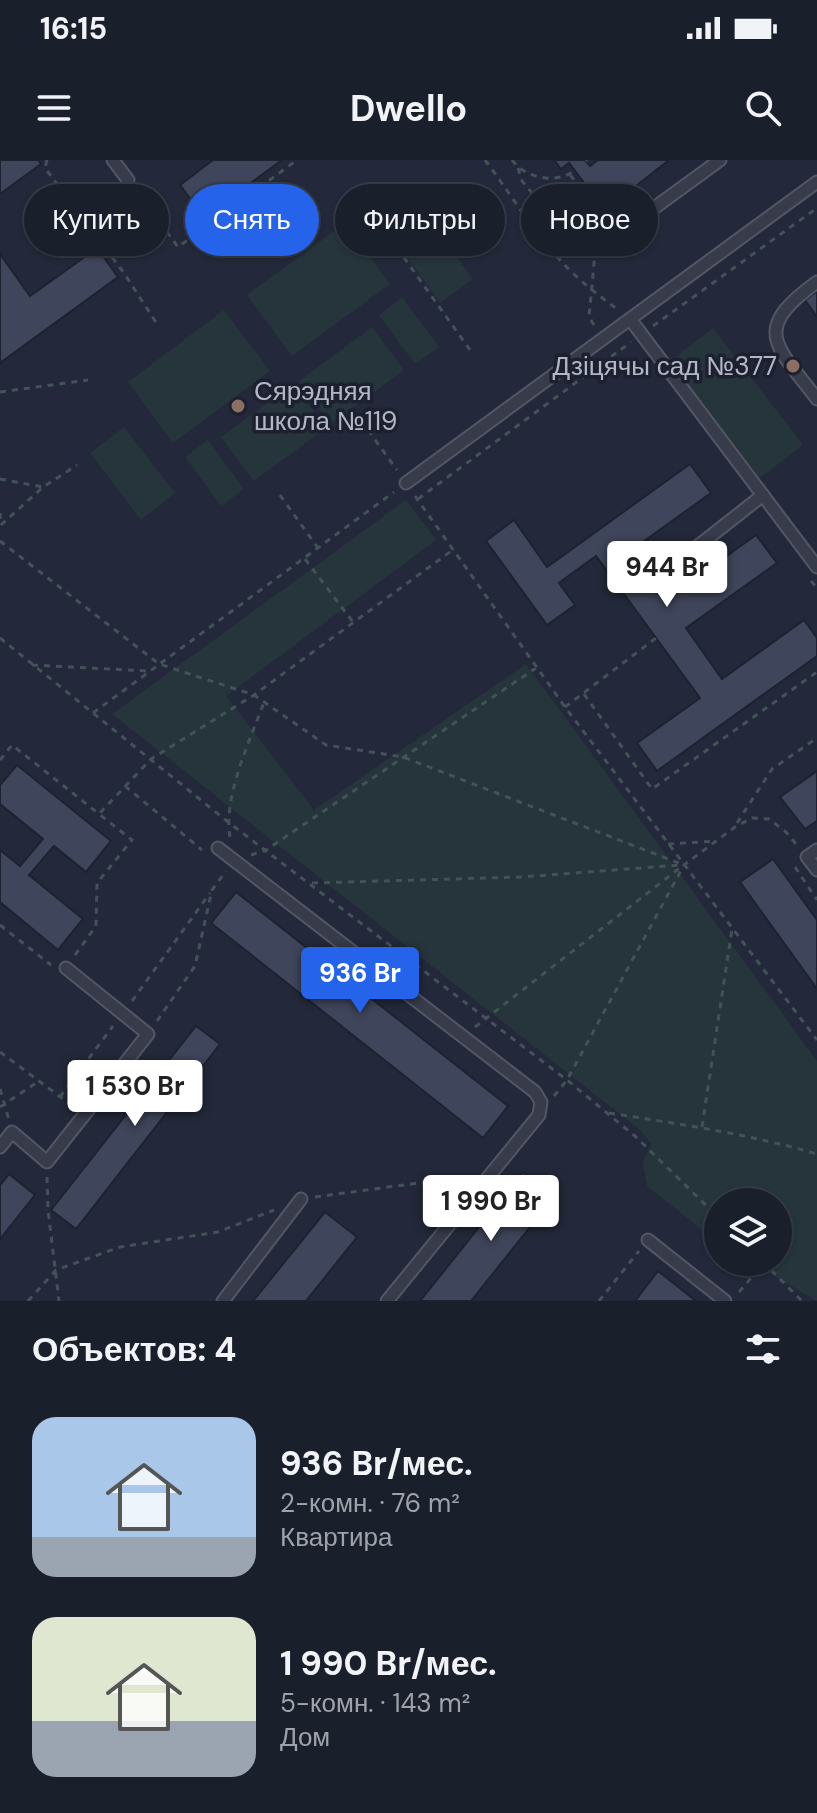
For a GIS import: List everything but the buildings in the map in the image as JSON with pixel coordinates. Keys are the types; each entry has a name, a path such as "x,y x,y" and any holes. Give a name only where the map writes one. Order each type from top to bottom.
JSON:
{"lane":[{"path":"113,160 128,180"},
{"path":"658,205 720,160"},
{"path":"406,483 817,182"},
{"path":"817,282 791,300 776,321 777,346 817,399"},
{"path":"630,319 817,567"},
{"path":"670,568 763,495"},
{"path":"218,848 230,865 463,1037 535,1092 541,1102 539,1115 387,1301"},
{"path":"812,854 817,870"},
{"path":"0,1147 12,1132 47,1162 148,1034 66,968"},
{"path":"223,1301 301,1199"},
{"path":"648,1240 725,1301"}],"path":[{"path":"47,160 45,168 124,273 159,327"},
{"path":"128,180 178,247 297,160"},
{"path":"485,160 561,261 593,292 630,319"},
{"path":"512,160 525,184"},
{"path":"518,168 555,179 570,175 575,170"},
{"path":"570,175 577,184"},
{"path":"418,499 817,208"},
{"path":"403,256 470,350"},
{"path":"595,256 589,317 614,354"},
{"path":"0,392 88,380"},
{"path":"368,430 565,707 817,1040"},
{"path":"1,526 43,487 77,465"},
{"path":"0,479 43,487"},
{"path":"93,713 406,483"},
{"path":"280,495 318,548"},
{"path":"0,513 1,526"},
{"path":"0,541 159,664 254,695 326,745 403,757 684,865"},
{"path":"99,814 151,759 254,695 454,549"},
{"path":"304,558 353,622"},
{"path":"0,638 228,822 567,1080 636,1137 704,1203"},
{"path":"565,707 656,638"},
{"path":"32,665 150,671"},
{"path":"266,850 537,667"},
{"path":"584,694 652,789 817,672"},
{"path":"60,1097 230,865 228,822 238,775 264,702"},
{"path":"735,827 772,769 817,738"},
{"path":"0,760 12,745 132,840 97,883 96,926 66,968 54,968 0,925"},
{"path":"125,786 204,851"},
{"path":"463,1037 684,865 752,818 769,819 812,854"},
{"path":"668,844 716,841"},
{"path":"310,883 522,877 684,865"},
{"path":"539,1115 567,1080 684,865"},
{"path":"148,1034 195,966 212,890"},
{"path":"702,1127 732,928"},
{"path":"0,1052 84,1114"},
{"path":"2,1106 39,1081"},
{"path":"0,1089 2,1106 12,1132"},
{"path":"607,1113 702,1127 817,1154"},
{"path":"47,1162 48,1210 59,1301"},
{"path":"301,1199 463,1177 478,1190"},
{"path":"28,1301 56,1270 120,1247 218,1232 273,1210"},
{"path":"599,1301 648,1240"},
{"path":"738,1293 752,1276"},
{"path":"778,1276 802,1301"}],"shaded area":[{"path":"335,230 335,256 369,256 390,284 292,356 247,295 300,256 319,256 319,242"},
{"path":"406,256 457,256 473,279 440,303"},
{"path":"402,297 439,347 415,364 379,315"},
{"path":"224,310 270,371 173,443 128,382"},
{"path":"372,327 404,370 331,424 299,381"},
{"path":"713,328 803,445 760,478 670,361"},
{"path":"293,384 326,428 254,481 221,437"},
{"path":"124,427 175,493 141,520 90,453"},
{"path":"208,440 244,489 221,506 185,457"},
{"path":"406,500 436,540 226,696 314,810 526,664 817,1061 817,1301 775,1276 792,1276 792,1188 704,1188 704,1231 647,1186 643,1162 651,1144 640,1130 112,714"}],"place":[{"name":"Дзіцячы сад №377","path":"793,366"},
{"name":"Сярэдняя школа №119","path":"238,406"}]}
